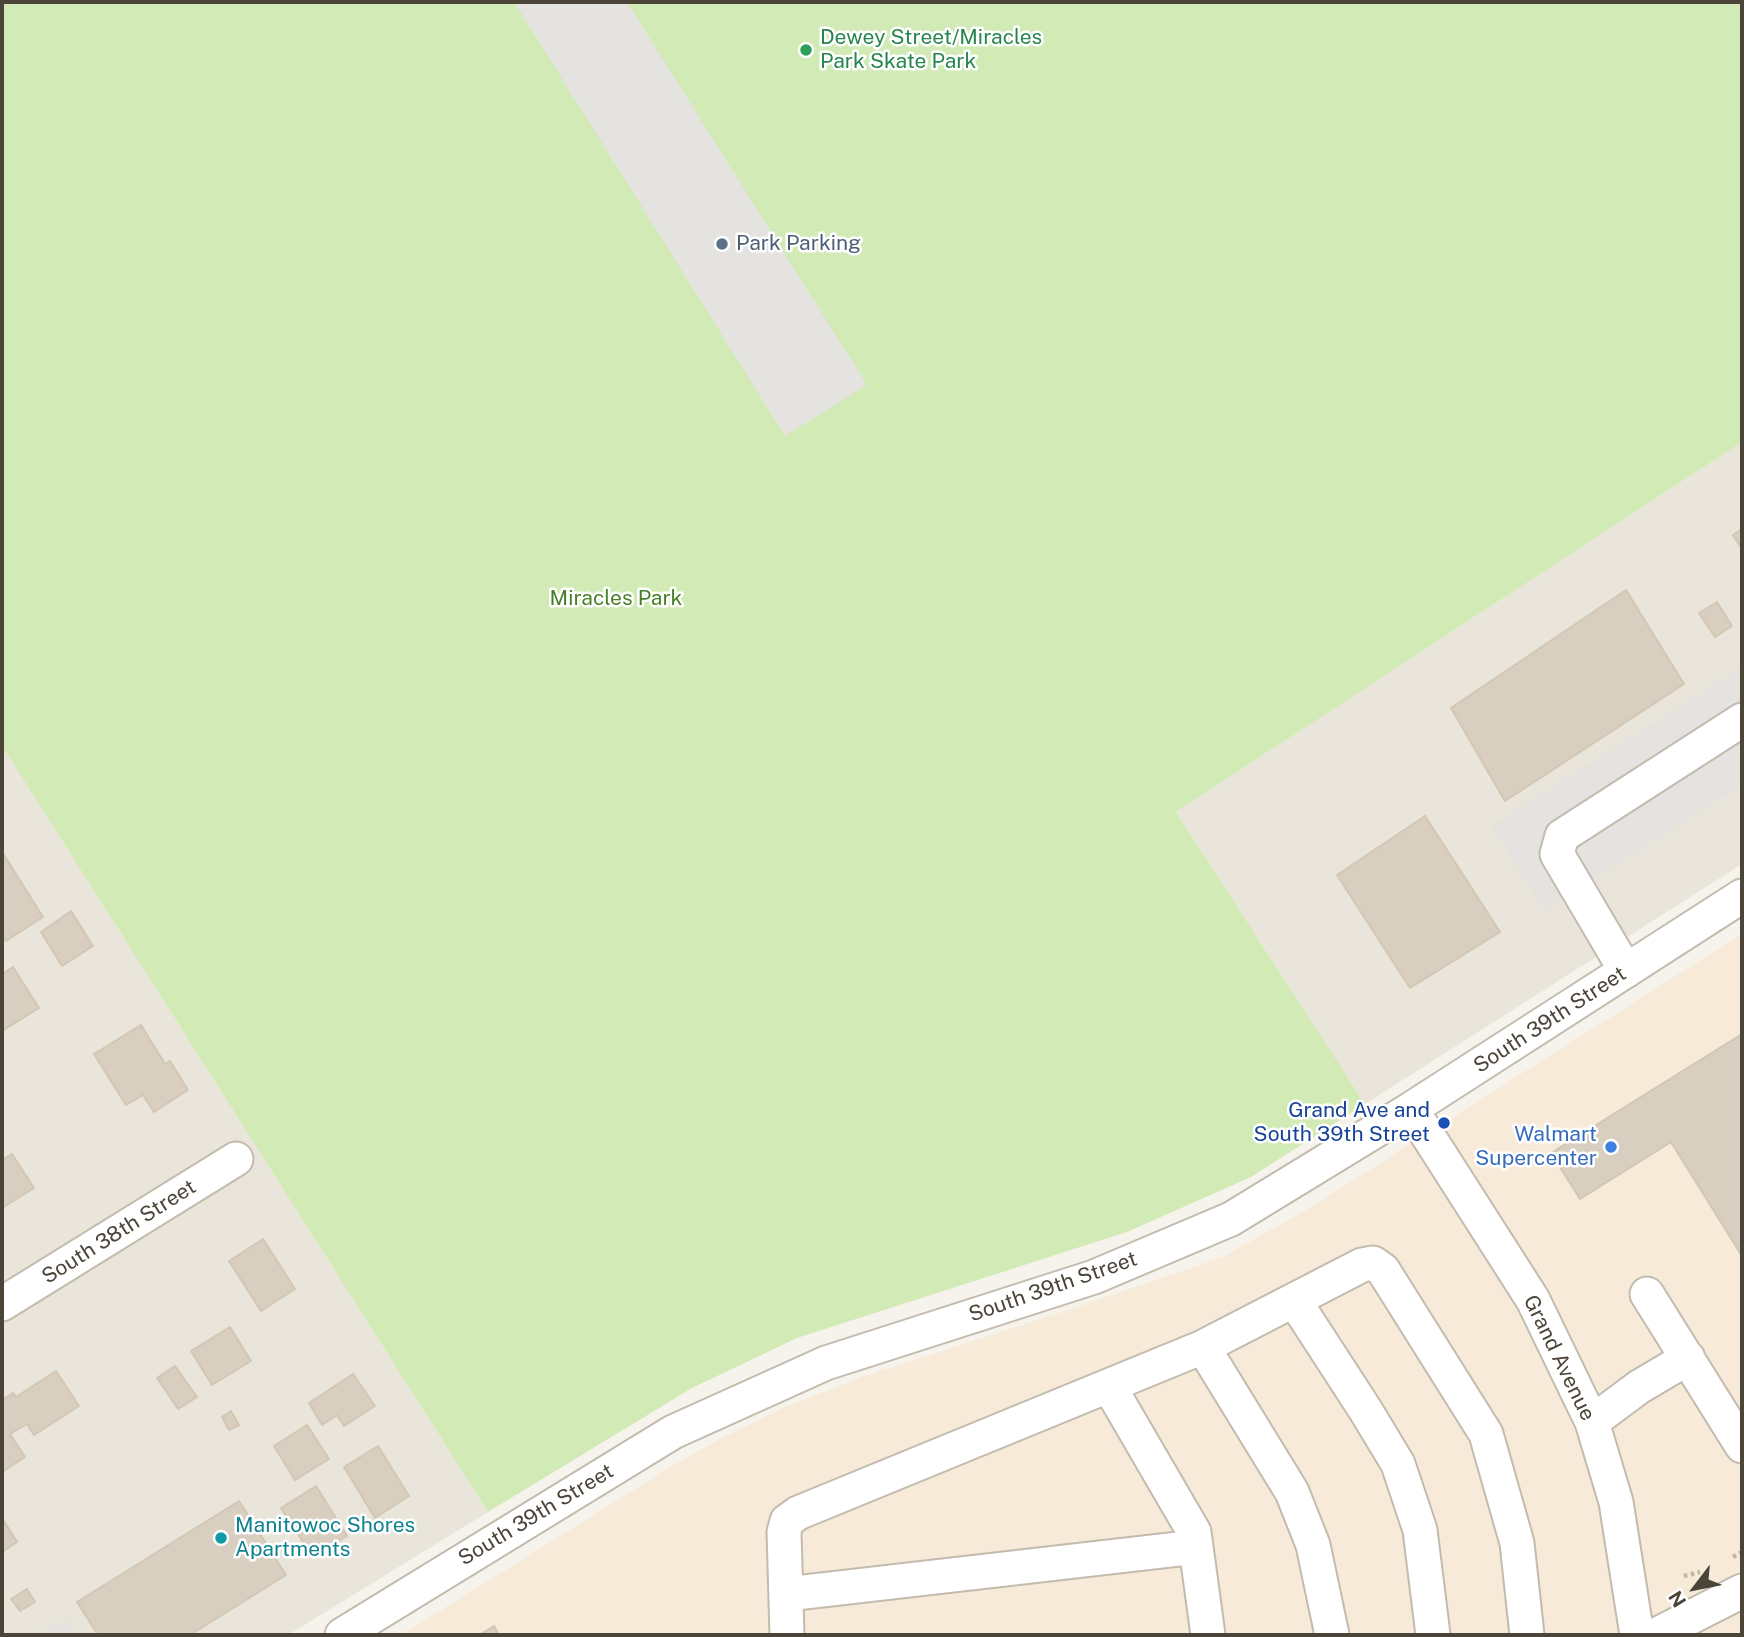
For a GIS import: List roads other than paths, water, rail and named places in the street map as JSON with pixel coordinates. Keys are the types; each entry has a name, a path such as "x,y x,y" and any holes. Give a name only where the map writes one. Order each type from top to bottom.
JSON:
{"street":[{"path":"1626,971 1557,854 1562,836 1742,720"},
{"name":"South 39th Street","path":"342,1635 673,1432 826,1363 1094,1277 1231,1219 1411,1109 1742,897"},
{"name":"Grand Avenue","path":"1411,1109 1533,1300 1592,1422 1616,1502 1637,1635"},
{"name":"South 38th Street","path":"2,1304 236,1159"},
{"path":"787,1635 784,1532 787,1521 797,1513 1203,1346 1362,1265 1373,1264 1383,1270 1486,1434 1517,1543 1527,1635"},
{"path":"1647,1294 1742,1446"},
{"path":"1294,1300 1367,1411 1398,1464 1420,1530 1433,1635"},
{"path":"1203,1346 1292,1492 1313,1545 1332,1635"},
{"path":"1592,1422 1639,1387 1688,1358"},
{"path":"1109,1385 1194,1532 1208,1635"},
{"path":"787,1594 1196,1547"},
{"path":"1656,1635 1742,1591"}],"place":[{"name":"Dewey Street/Miracles Park Skate Park","path":"806,50"},
{"name":"Park Parking","path":"722,244"},
{"name":"Grand Ave and South 39th Street","path":"1444,1123"},
{"name":"Walmart Supercenter","path":"1611,1147"},
{"name":"Manitowoc Shores Apartments","path":"221,1538"}],"park label":[{"name":"Miracles Park","path":"616,599"}]}
